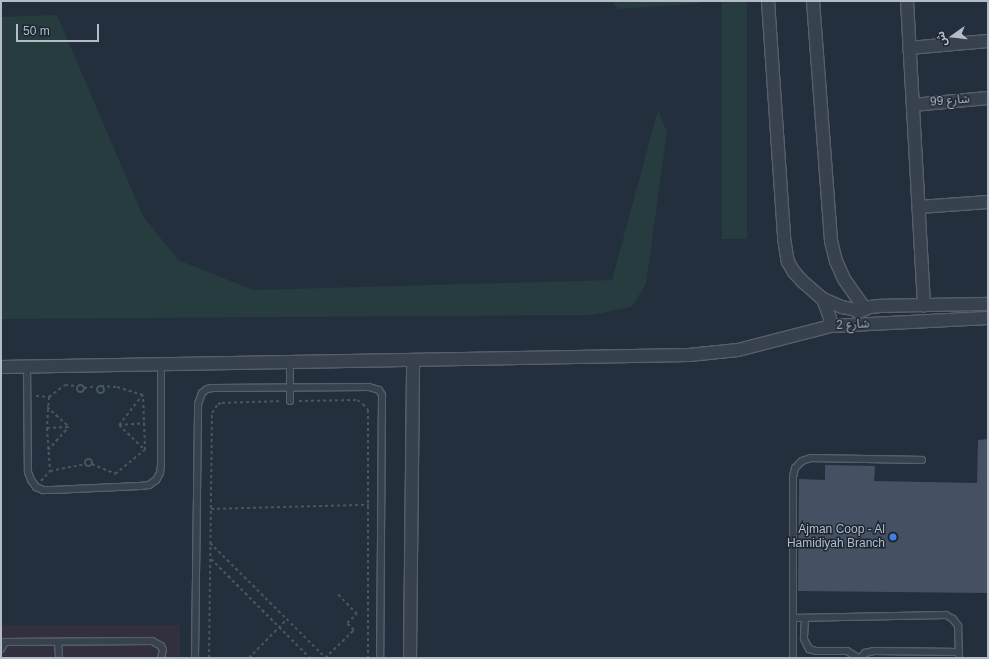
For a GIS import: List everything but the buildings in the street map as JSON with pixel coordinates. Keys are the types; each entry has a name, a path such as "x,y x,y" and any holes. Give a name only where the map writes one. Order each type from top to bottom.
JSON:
{"street":[{"path":"768,1 785,250 794,272 823,299 842,307 863,310"},
{"path":"813,1 831,241 836,261 844,279 863,310"},
{"path":"907,1 924,306"},
{"path":"909,48 988,41"},
{"name":"شارع 99","path":"913,105 988,98"},
{"path":"918,207 988,202"},
{"path":"1,367 714,354 762,345 831,326 830,318 823,299"},
{"name":"شارع 2","path":"831,326 863,310 880,306 988,304"},
{"name":"شارع 2","path":"831,326 988,318"},
{"path":"410,658 414,360"}],"lane":[{"path":"290,362 290,401"},
{"path":"27,366 26,395 28,472 30,480 36,487 43,490 52,490 140,486 149,485 156,480 160,473 161,465 161,364"},
{"path":"195,658 199,398 207,389 213,388 369,387 379,390 382,395 380,658"},
{"path":"793,658 793,476 798,464 811,458 922,460"},
{"path":"793,618 946,615 953,619 958,626 959,655 920,655 897,651 870,651 859,658 846,652 816,651 808,649 804,639 805,618"},
{"path":"1,649 3,642 152,641 161,646 163,650 161,658"},
{"path":"58,642 59,658"},
{"path":"897,651 897,658"}],"path":[{"path":"50,471 47,428 47,407 49,397 64,385 81,385 84,388 97,386 116,387 143,395"},
{"path":"77,386 76,389 79,392 82,392 84,388"},
{"path":"97,386 96,391 100,393 103,391 102,386"},
{"path":"26,395 49,397"},
{"path":"143,395 145,450"},
{"path":"119,424 143,395"},
{"path":"209,658 211,418 214,408 222,403 357,400 364,404 368,410 369,417 368,658"},
{"path":"47,407 69,427"},
{"path":"119,424 145,424"},
{"path":"119,424 145,450"},
{"path":"47,428 69,427"},
{"path":"48,450 69,427"},
{"path":"36,487 50,471 85,464 89,466 92,464 115,474 145,450"},
{"path":"85,464 84,461 88,458 92,461 92,464"},
{"path":"211,508 369,505"},
{"path":"210,543 326,658 354,630 347,623 357,614 338,594"},
{"path":"210,558 310,658"},
{"path":"249,658 287,619"}],"shaded area":[{"path":"1,625 180,625 180,658 1,658"}],"green space":[{"path":"611,1 702,1 701,3 619,9"},
{"path":"722,1 747,1 747,239 722,239"},
{"path":"57,15 143,216 178,260 253,290 612,280 658,110 667,132 646,284 631,307 592,315 1,319 1,17"}],"place":[{"name":"Ajman Coop - Al Hamidiyah Branch","path":"893,537"}]}
